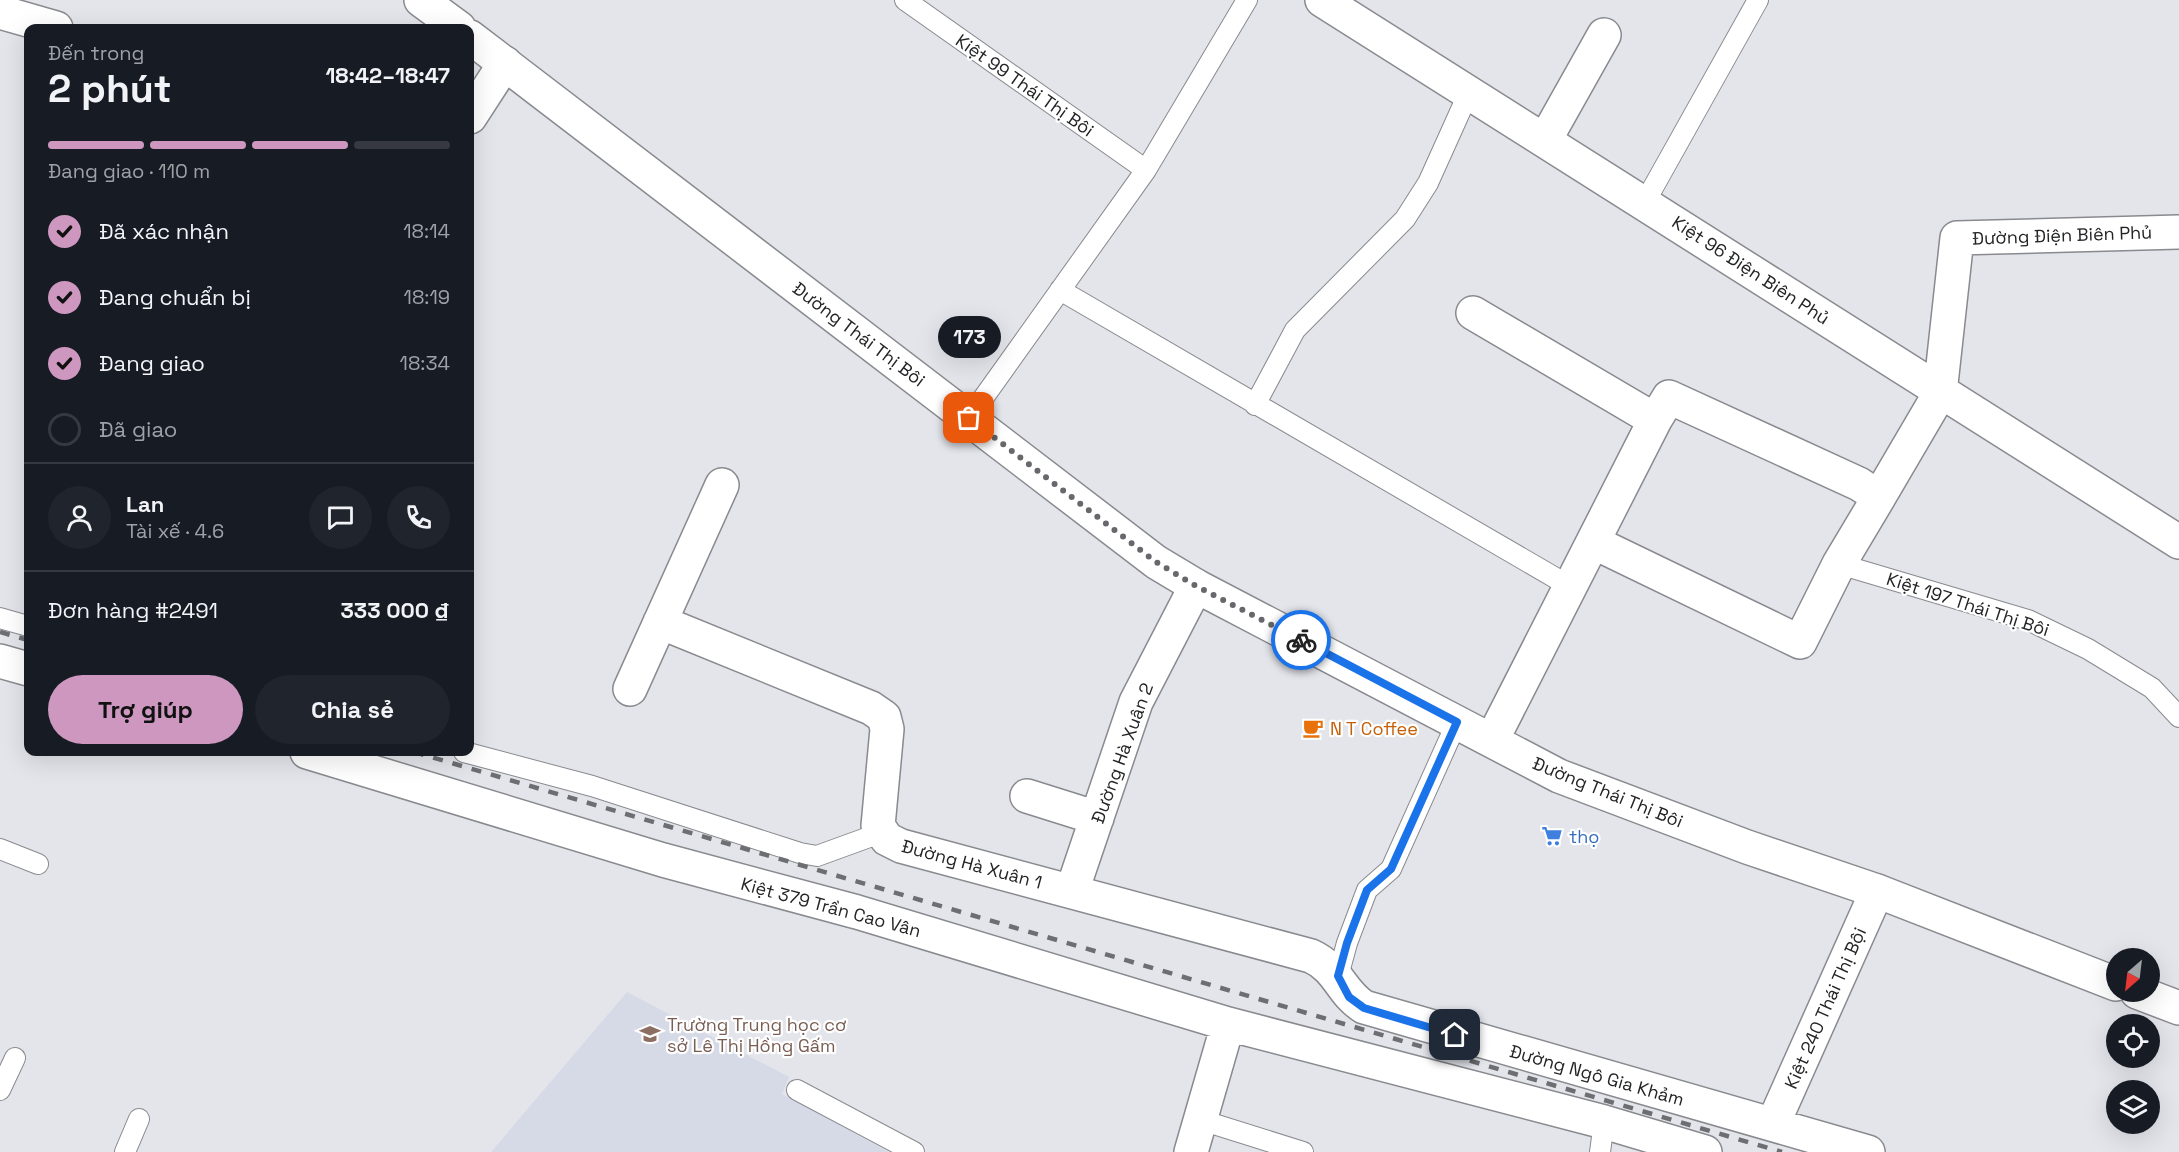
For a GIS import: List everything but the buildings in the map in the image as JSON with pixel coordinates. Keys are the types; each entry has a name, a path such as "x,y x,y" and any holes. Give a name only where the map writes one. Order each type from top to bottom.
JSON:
{"street":[{"path":"421,0 454,24"},
{"name":"Kiệt 96 Điện Biên Phủ","path":"1322,0 1645,202 1940,393 2179,542"},
{"path":"0,12 42,24"},
{"path":"1545,140 1604,35"},
{"name":"Đường Thái Thị Bôi","path":"474,40 1156,562 1196,586 1559,776 1747,847 1877,891 2106,980"},
{"path":"474,111 505,63"},
{"name":"Đường Điện Biên Phủ","path":"1940,393 1957,238 2179,232"},
{"path":"1473,313 1655,420"},
{"path":"1593,542 1800,642 1839,564 1940,393"},
{"path":"1492,740 1655,420 1669,397 1859,484 1880,497"},
{"path":"630,689 722,485"},
{"name":"Đường Hà Xuân 2","path":"1072,891 1136,702 1196,586"},
{"name":"Đường Hà Xuân 1","path":"660,622 871,708 884,717 887,729 878,826 887,839 901,846 1311,956"},
{"path":"0,661 24,668"},
{"name":"Kiệt 379 Trần Cao Vân","path":"320,756 663,860 857,912 1602,1137 1705,1152"},
{"path":"1027,796 1097,818"},
{"name":"Kiệt 240 Thái Thị Bội","path":"1773,1124 1877,891"},
{"name":"Đường Ngô Gia Khảm","path":"1311,956 1326,963 1338,976 1349,997 1364,1008 1868,1152"},
{"path":"2160,1001 2179,1008"},
{"path":"1191,1152 1228,1024"}],"lane":[{"name":"Kiệt 99 Thái Thị Bôi","path":"905,0 1146,170"},
{"path":"969,418 1146,170 1247,0"},
{"path":"1645,202 1758,0"},
{"path":"1255,405 1294,330 1405,219 1428,183 1469,92"},
{"path":"1059,290 1571,586"},
{"name":"Kiệt 197 Thái Thị Bôi","path":"1839,564 2028,620 2088,649 2152,688 2179,717"},
{"path":"0,618 24,625"},
{"path":"1338,976 1347,943 1367,890 1391,869 1457,722"},
{"path":"474,755 592,786 800,853 817,856 882,832"},
{"path":"0,849 38,864"},
{"path":"0,1090 15,1058"},
{"path":"796,1090 914,1152"},
{"path":"125,1152 139,1119"},
{"path":"1201,1120 1303,1152"}],"shaded area":[{"name":"Trường Trung học cơ sở Lê Thị Hồng Gấm","path":"627,992 789,1077 782,1094 889,1152 491,1152"}],"railway":[{"path":"0,632 24,639"},
{"path":"428,756 1782,1152"}],"way so far":[{"path":"969,418 1156,562 1196,586 1301,640"}],"place":[{"name":"173","path":"969,418"},
{"name":"N T Coffee","path":"1313,728"},
{"name":"thọ","path":"1552,836"},
{"name":"Trường Trung học cơ sở Lê Thị Hồng Gấm","path":"650,1034"}],"route":[{"path":"1301,640 1457,722 1417,806 1409,835 1391,869 1367,890 1347,943 1338,976 1349,997 1364,1008 1455,1035"}]}
